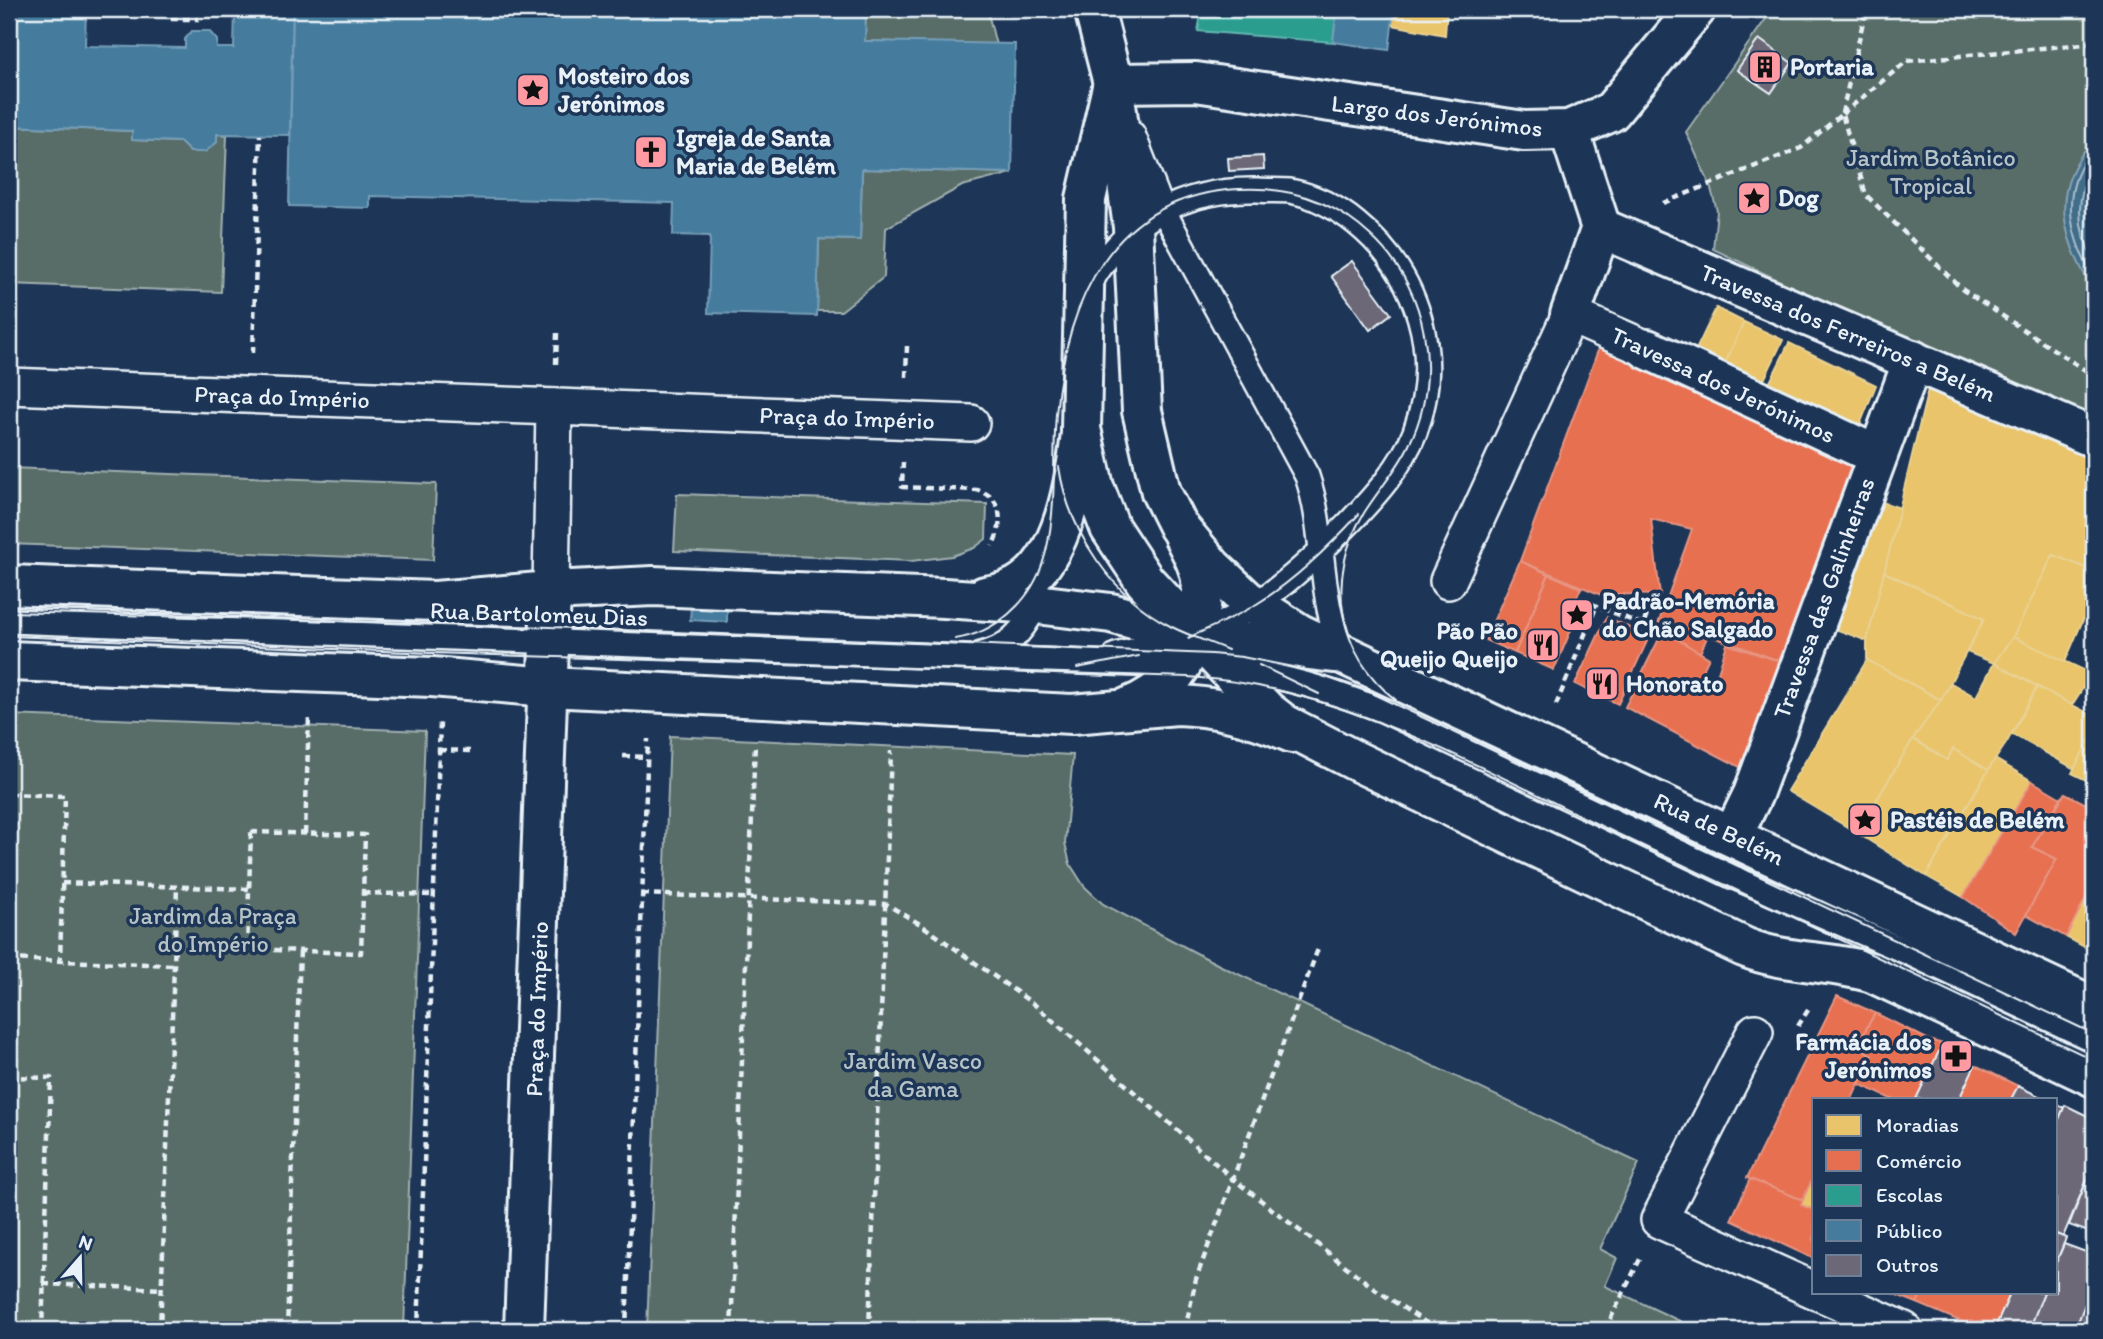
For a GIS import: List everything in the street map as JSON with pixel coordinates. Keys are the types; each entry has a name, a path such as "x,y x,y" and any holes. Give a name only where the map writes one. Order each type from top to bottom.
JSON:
{"street":[{"path":"1094,9 1148,219 1142,411 1161,492 1195,559 1201,579 1201,602 1187,650 1173,677 1154,694 1117,711"},
{"path":"1569,130 1611,112 1696,9"},
{"name":"Largo dos Jerónimos","path":"1113,83 1196,82 1524,131 1569,130 1601,228"},
{"path":"9,584 435,601 653,586 944,597 976,597 1011,589 1024,582 1049,555 1074,481 1082,429 1081,357 1086,290 1086,199 1113,83"},
{"path":"1448,581 1570,315 1601,228"},
{"name":"Travessa dos Ferreiros a Belém","path":"1601,228 1913,359 2094,439"},
{"name":"Travessa dos Jerónimos","path":"1570,315 1876,455"},
{"name":"Travessa das Galinheiras","path":"1733,835 1753,794 1913,359"},
{"name":"Praça do Império","path":"9,386 971,423"},
{"name":"Praça do Império","path":"524,1330 549,687 554,407"},
{"path":"1082,429 1094,487 1110,528 1187,650"},
{"path":"1178,526 1212,568 1253,604 1300,634 1343,654"},
{"path":"944,597 1036,604 1111,614 1225,667 1266,710 1284,724 1354,760"},
{"path":"1187,650 1311,649 1343,654"},
{"name":"Rua de Belém","path":"1343,654 2094,1007"},
{"path":"9,662 432,677 549,687 1059,713 1177,705 1212,707 1259,718 1354,760"},
{"name":"Rua de Belém","path":"1354,760 1758,953 1855,968 1915,991 2094,1077"},
{"path":"1755,1032 1659,1220 1812,1289"},
{"path":"1823,1294 1904,1330"}],"lane":[{"path":"1068,661 1187,650 1286,582 1321,552 1365,506 1400,459 1414,433 1424,397 1428,362 1413,294 1392,260 1371,236 1347,215 1290,191 1223,190 1189,198 1148,219 1111,251 1086,290"},
{"path":"1148,219 1307,476 1315,500 1327,604 1343,654 1360,682 1371,694 1392,710 1455,745"},
{"path":"968,656 988,653 1013,639 1022,629 1036,604 1055,541"},
{"name":"Rua Bartolomeu Dias","path":"9,621 1068,661"},
{"path":"1068,661 1093,661 1187,650"},
{"name":"Rua de Belém","path":"1225,667 1332,690 1385,711 1798,906 1909,953 2094,1040"},
{"name":"Rua de Belém","path":"1798,906 1915,991"}],"path":[{"path":"165,9 170,19 199,19"},
{"path":"1866,9 1842,114 1866,195 1963,290 2094,376"},
{"path":"1601,228 1801,148 1908,61 2094,43"},
{"path":"251,396 260,135"},
{"path":"907,346 902,487 977,490 987,493 996,501 1000,511 1000,525 994,544 989,550"},
{"path":"1580,599 1643,625 1651,604"},
{"path":"1576,659 1597,605"},
{"path":"418,1330 440,716"},
{"path":"305,834 308,727"},
{"path":"625,1330 648,734"},
{"path":"731,1330 755,741"},
{"path":"869,1330 891,747"},
{"path":"439,750 470,751"},
{"path":"624,756 647,757"},
{"path":"9,794 65,796 60,961"},
{"path":"251,832 305,834 365,835 360,953 247,949 251,832"},
{"path":"62,883 249,889"},
{"path":"160,1330 177,887"},
{"path":"363,893 434,895"},
{"path":"642,894 886,904 920,924 1035,1005 1232,1178 1375,1289 1437,1330"},
{"path":"1185,1330 1196,1279 1319,946"},
{"path":"287,1330 300,950"},
{"path":"9,959 173,965"},
{"path":"9,1077 51,1078 41,1330"},
{"path":"1605,1330 1659,1220"},
{"path":"43,1284 162,1289"}],"green space":[{"path":"866,9 987,9 996,45 865,41"},
{"name":"Jardim Botânico Tropical","path":"1773,9 2094,9 2094,430 1713,249 1717,211 1710,185 1686,132"},
{"path":"9,126 132,131 132,140 180,142 190,152 204,152 217,142 217,134 227,135 221,292 9,284"},
{"path":"862,169 1012,173 962,186 886,228 884,277 841,311 817,311 819,239 860,240"},
{"path":"9,468 436,484 433,560 9,544"},
{"path":"677,494 987,504 986,539 974,548 952,556 911,561 674,551"},
{"name":"Jardim da Praça do Império","path":"9,715 425,731 404,1330 9,1330"},
{"name":"Jardim Vasco da Gama","path":"670,736 1073,755 1065,843 1070,864 1084,886 1103,904 1219,965 1639,1163 1600,1249 1617,1258 1605,1286 1682,1322 1678,1330 647,1330"}],"water":[{"path":"2094,139 2094,291 2074,252 2064,214 2070,177 2079,158"}],"building: Moradias":[{"path":"1394,9 1447,9 1445,35 1392,25"},
{"path":"1716,308 1744,322 1723,368 1694,354"},
{"path":"1744,322 1783,340 1762,384 1723,368"},
{"path":"1789,343 1876,385 1857,432 1767,388"},
{"path":"1930,381 2094,453 2094,571 2053,555 2011,642 1994,663 1967,652 1984,619 1884,572"},
{"path":"1873,499 1900,508 1867,641 1835,629"},
{"path":"2053,555 2094,571 2094,602 2091,601 2065,662 2013,637"},
{"path":"1884,572 1984,619 1941,700 1867,660 1867,641"},
{"path":"2094,633 2094,694 2083,688"},
{"path":"2013,637 2086,671 2083,688 2072,705 1994,663"},
{"path":"1867,660 1941,700 1913,739 1857,833 1787,791"},
{"path":"1994,663 2037,687 2007,742 1988,770 1953,749 1947,760 1913,739 1951,683 1976,697"},
{"path":"2037,687 2094,716 2094,731 2075,769 2012,734"},
{"path":"2094,731 2094,784 2072,773"},
{"path":"1913,739 1947,760 1953,749 1988,770 1926,876 1857,833"},
{"path":"1995,759 2032,781 1963,897 1926,876"},
{"path":"2094,882 2094,952 2066,937"},
{"path":"1812,1180 1812,1209 1801,1205"}],"building: Comércio":[{"path":"1600,345 1855,453 1785,663 1708,635 1700,653 1657,627 1692,529 1651,519 1660,595 1617,594 1618,602 1520,561"},
{"path":"1520,561 1549,574 1515,653 1485,640"},
{"path":"1549,574 1581,588 1566,620 1574,623 1554,670 1515,653"},
{"path":"1607,617 1649,637 1618,704 1575,684"},
{"path":"1663,631 1709,658 1699,678 1714,685 1727,644 1785,663 1744,769 1625,707"},
{"path":"2032,781 2061,798 2032,847 2057,859 2016,933 1963,897"},
{"path":"2065,793 2094,808 2094,882 2066,937 2026,915 2057,859 2032,847"},
{"path":"1837,996 1875,1013 1857,1046 1872,1055 1852,1098 1812,1098 1812,1180 1803,1200 1747,1178"},
{"path":"1875,1013 1929,1040 1943,1044 1916,1098 1889,1098 1859,1084 1872,1055 1857,1046"},
{"path":"1975,1065 2018,1086 2012,1098 1959,1098"},
{"path":"1750,1179 1803,1200 1801,1205 1812,1209 1812,1258 1731,1220"},
{"path":"1894,1294 1922,1294 1917,1303"},
{"path":"1922,1294 2010,1294 1994,1330 1981,1330 1917,1303"}],"building: Escolas":[{"path":"1202,9 1337,9 1333,42 1198,31"}],"building: Público":[{"path":"9,9 86,9 85,46 185,48 185,39 192,31 209,31 217,40 217,48 234,48 235,9 293,9 290,135 217,134 217,142 205,152 190,152 180,142 132,140 132,131 9,126"},
{"name":"Igreja de Santa Maria de Belém","path":"293,9 866,9 865,41 1015,44 1012,173 862,169 860,240 819,239 817,316 708,313 710,236 673,235 674,203 370,196 370,208 289,206"},
{"path":"1337,9 1394,9 1389,50 1333,42"},
{"path":"691,607 727,608 727,622 690,620"}],"building: Outros":[{"name":"Portaria","path":"1759,39 1792,63 1771,93 1737,70"},
{"path":"1263,156 1264,169 1229,171 1228,158"},
{"path":"1352,261 1391,314 1370,330 1331,276"},
{"path":"1941,1047 1975,1065 1959,1098 1916,1098"},
{"path":"2018,1086 2043,1098 2012,1098"},
{"path":"2058,1105 2064,1108 2058,1122"},
{"path":"2065,1105 2094,1119 2094,1163 2063,1237 2058,1235 2058,1121"},
{"path":"2094,1163 2094,1234 2069,1225"},
{"path":"2058,1235 2066,1238 2058,1258"},
{"path":"2064,1244 2094,1255 2094,1282 2075,1330 2029,1330 2043,1294 2058,1294 2058,1258"},
{"path":"2092,1286 2094,1330 2075,1330"},
{"path":"2010,1294 2043,1294 2029,1330 1994,1330"}],"tram line":[{"path":"955,639 984,630 1009,614 1029,592 1042,565 1052,509 1056,414 1061,372 1071,332 1085,295 1103,262 1127,233 1158,211 1195,196 1239,189 1276,190 1310,198 1326,205 1342,213 1371,236 1390,257 1406,281 1424,334 1427,362 1419,418 1404,454 1364,513 1352,538 1344,563 1341,588 1343,613 1361,660 1376,681 1396,700"},
{"path":"1059,467 1073,516 1084,539 1113,581 1131,599 1172,627 1228,650"},
{"path":"1188,638 1244,611 1282,587 1322,552 1359,514"},
{"path":"9,612 550,627 1212,654 1303,669 1371,693 2094,1034"},
{"path":"9,636 433,653 1188,677 1244,683 1300,696 1356,714 1466,760 2094,1060"},
{"path":"1077,668 1139,656"},
{"path":"1259,665 1319,694"}],"place":[{"name":"Portaria","path":"1765,67"},
{"name":"Mosteiro dos Jerónimos","path":"533,90"},
{"name":"Igreja de Santa Maria de Belém","path":"651,152"},
{"name":"Dog","path":"1754,198"},
{"name":"Padrão-Memória do Chão Salgado","path":"1577,615"},
{"name":"Pão Pão Queijo Queijo","path":"1543,645"},
{"name":"Honorato","path":"1602,684"},
{"name":"Pastéis de Belém","path":"1865,820"},
{"name":"Farmácia dos Jerónimos","path":"1956,1056"}]}
